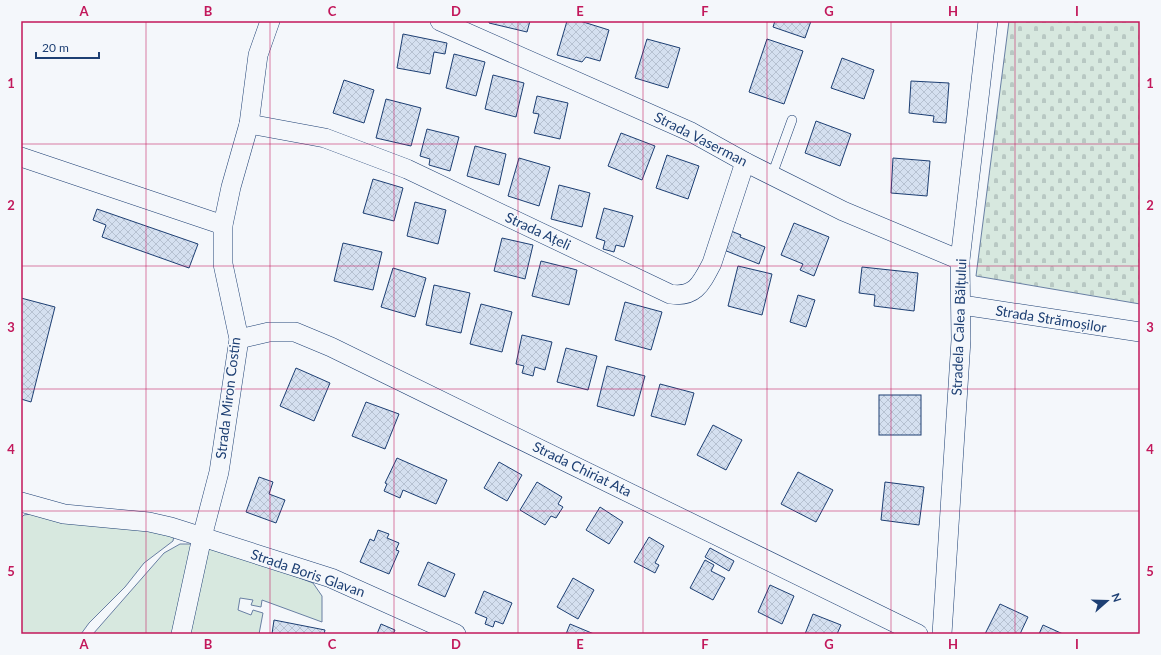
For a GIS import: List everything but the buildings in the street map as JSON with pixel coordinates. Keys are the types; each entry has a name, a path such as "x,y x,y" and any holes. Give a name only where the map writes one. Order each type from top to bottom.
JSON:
{"street":[{"name":"Strada Miron Costin","path":"181,634 202,537 219,472 239,339 223,264 223,225 231,187 249,124 258,55 270,21"},
{"name":"Strada Vaserman","path":"440,21 691,132 745,162 843,211 960,260"},
{"name":"Stradela Calea Bălțului","path":"942,634 962,305 960,260 988,21"},
{"name":"Strada Ațeli","path":"249,124 325,138 407,169 670,294 682,296 691,293 697,287 705,277 712,263 745,162"},
{"path":"21,157 223,225"},
{"name":"Strada Strămoșilor","path":"962,305 1140,332"},
{"name":"Strada Chiriat Ata","path":"239,339 270,332 295,332 331,347 918,634"},
{"name":"Strada Boris Glavan","path":"21,502 64,514 149,522 202,537 331,578 456,634"}],"lane":[{"path":"772,176 792,120"}],"green space":[{"path":"1009,21 1140,21 1140,304 976,276"},
{"path":"37,513 174,535 173,541 144,563 125,587 89,623 81,634 21,634 21,518 24,515"},
{"path":"180,544 192,544 174,634 93,634 164,553"},
{"path":"218,547 313,583 322,596 322,622 262,600 261,607 251,605 253,600 240,598 238,610 251,615 253,610 263,613 259,634 190,634 206,552 210,549"}]}
